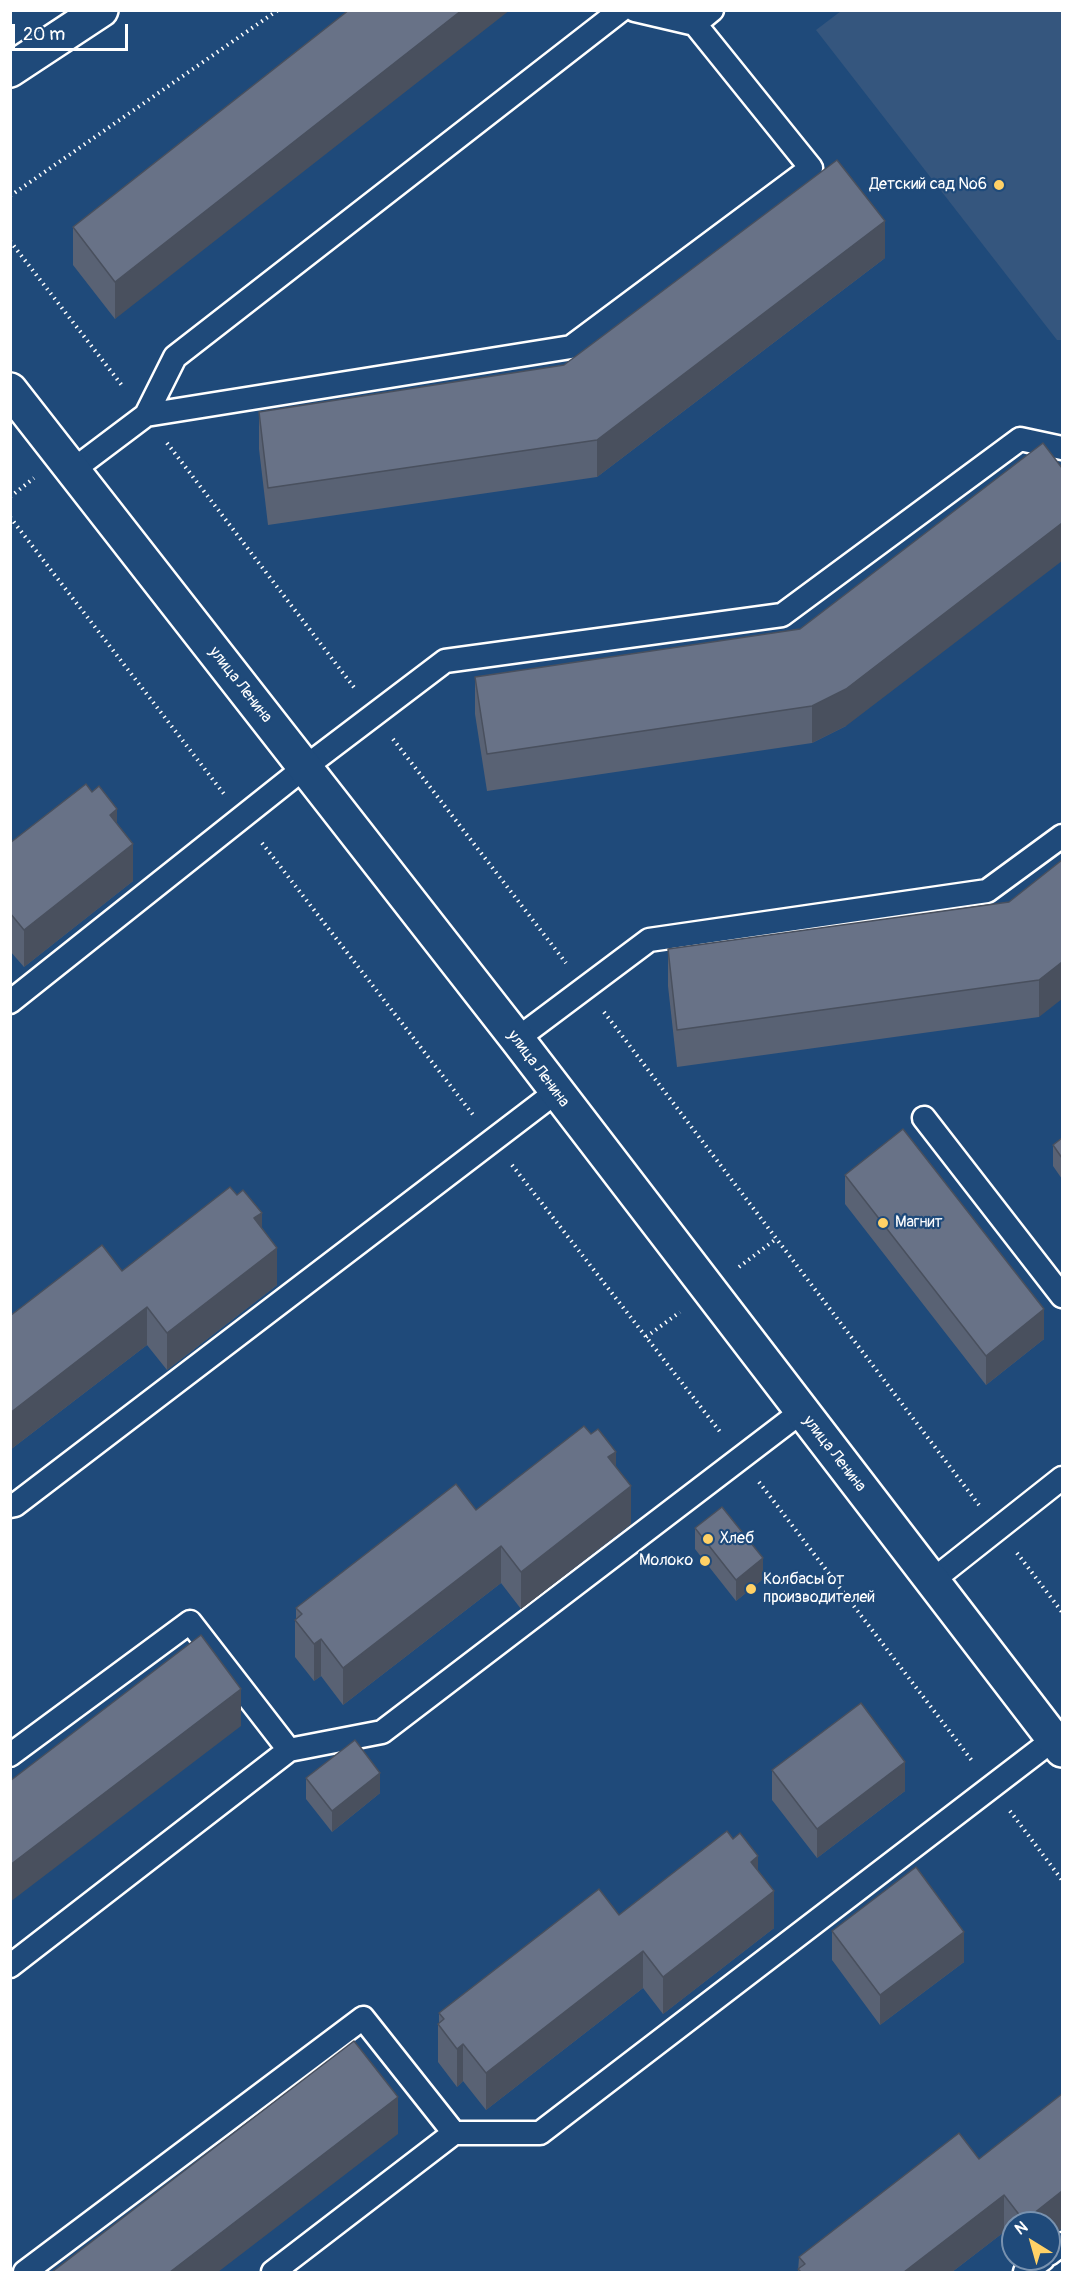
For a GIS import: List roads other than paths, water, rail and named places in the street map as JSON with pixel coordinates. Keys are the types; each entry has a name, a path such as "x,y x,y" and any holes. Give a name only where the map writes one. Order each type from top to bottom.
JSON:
{"street":[{"path":"10,70 101,10"},
{"name":"улица Ленина","path":"10,390 517,1039 1058,1745"}],"lane":[{"path":"73,470 146,415 176,357 621,10"},
{"path":"146,415 571,347 811,168 703,17 635,10"},
{"path":"10,1002 304,768 445,661 782,615 1020,440 1062,448"},
{"path":"517,1039 649,940 987,891 1062,836"},
{"path":"10,1506 15,1505 556,1092"},
{"path":"924,1118 1062,1296"},
{"path":"10,1966 289,1750 382,1732 801,1412"},
{"path":"933,1580 1062,1478"},
{"path":"10,1755 190,1622 289,1750"},
{"path":"273,2272 454,2133 540,2133 993,1788 1058,1745"},
{"path":"25,2272 363,2018 454,2133"}],"place":[{"name":"Детский сад №6","path":"999,185"},
{"name":"Магнит","path":"883,1223"},
{"name":"Хлеб","path":"708,1539"},
{"name":"Молоко","path":"705,1561"},
{"name":"Колбасы от производителей","path":"751,1589"}]}
